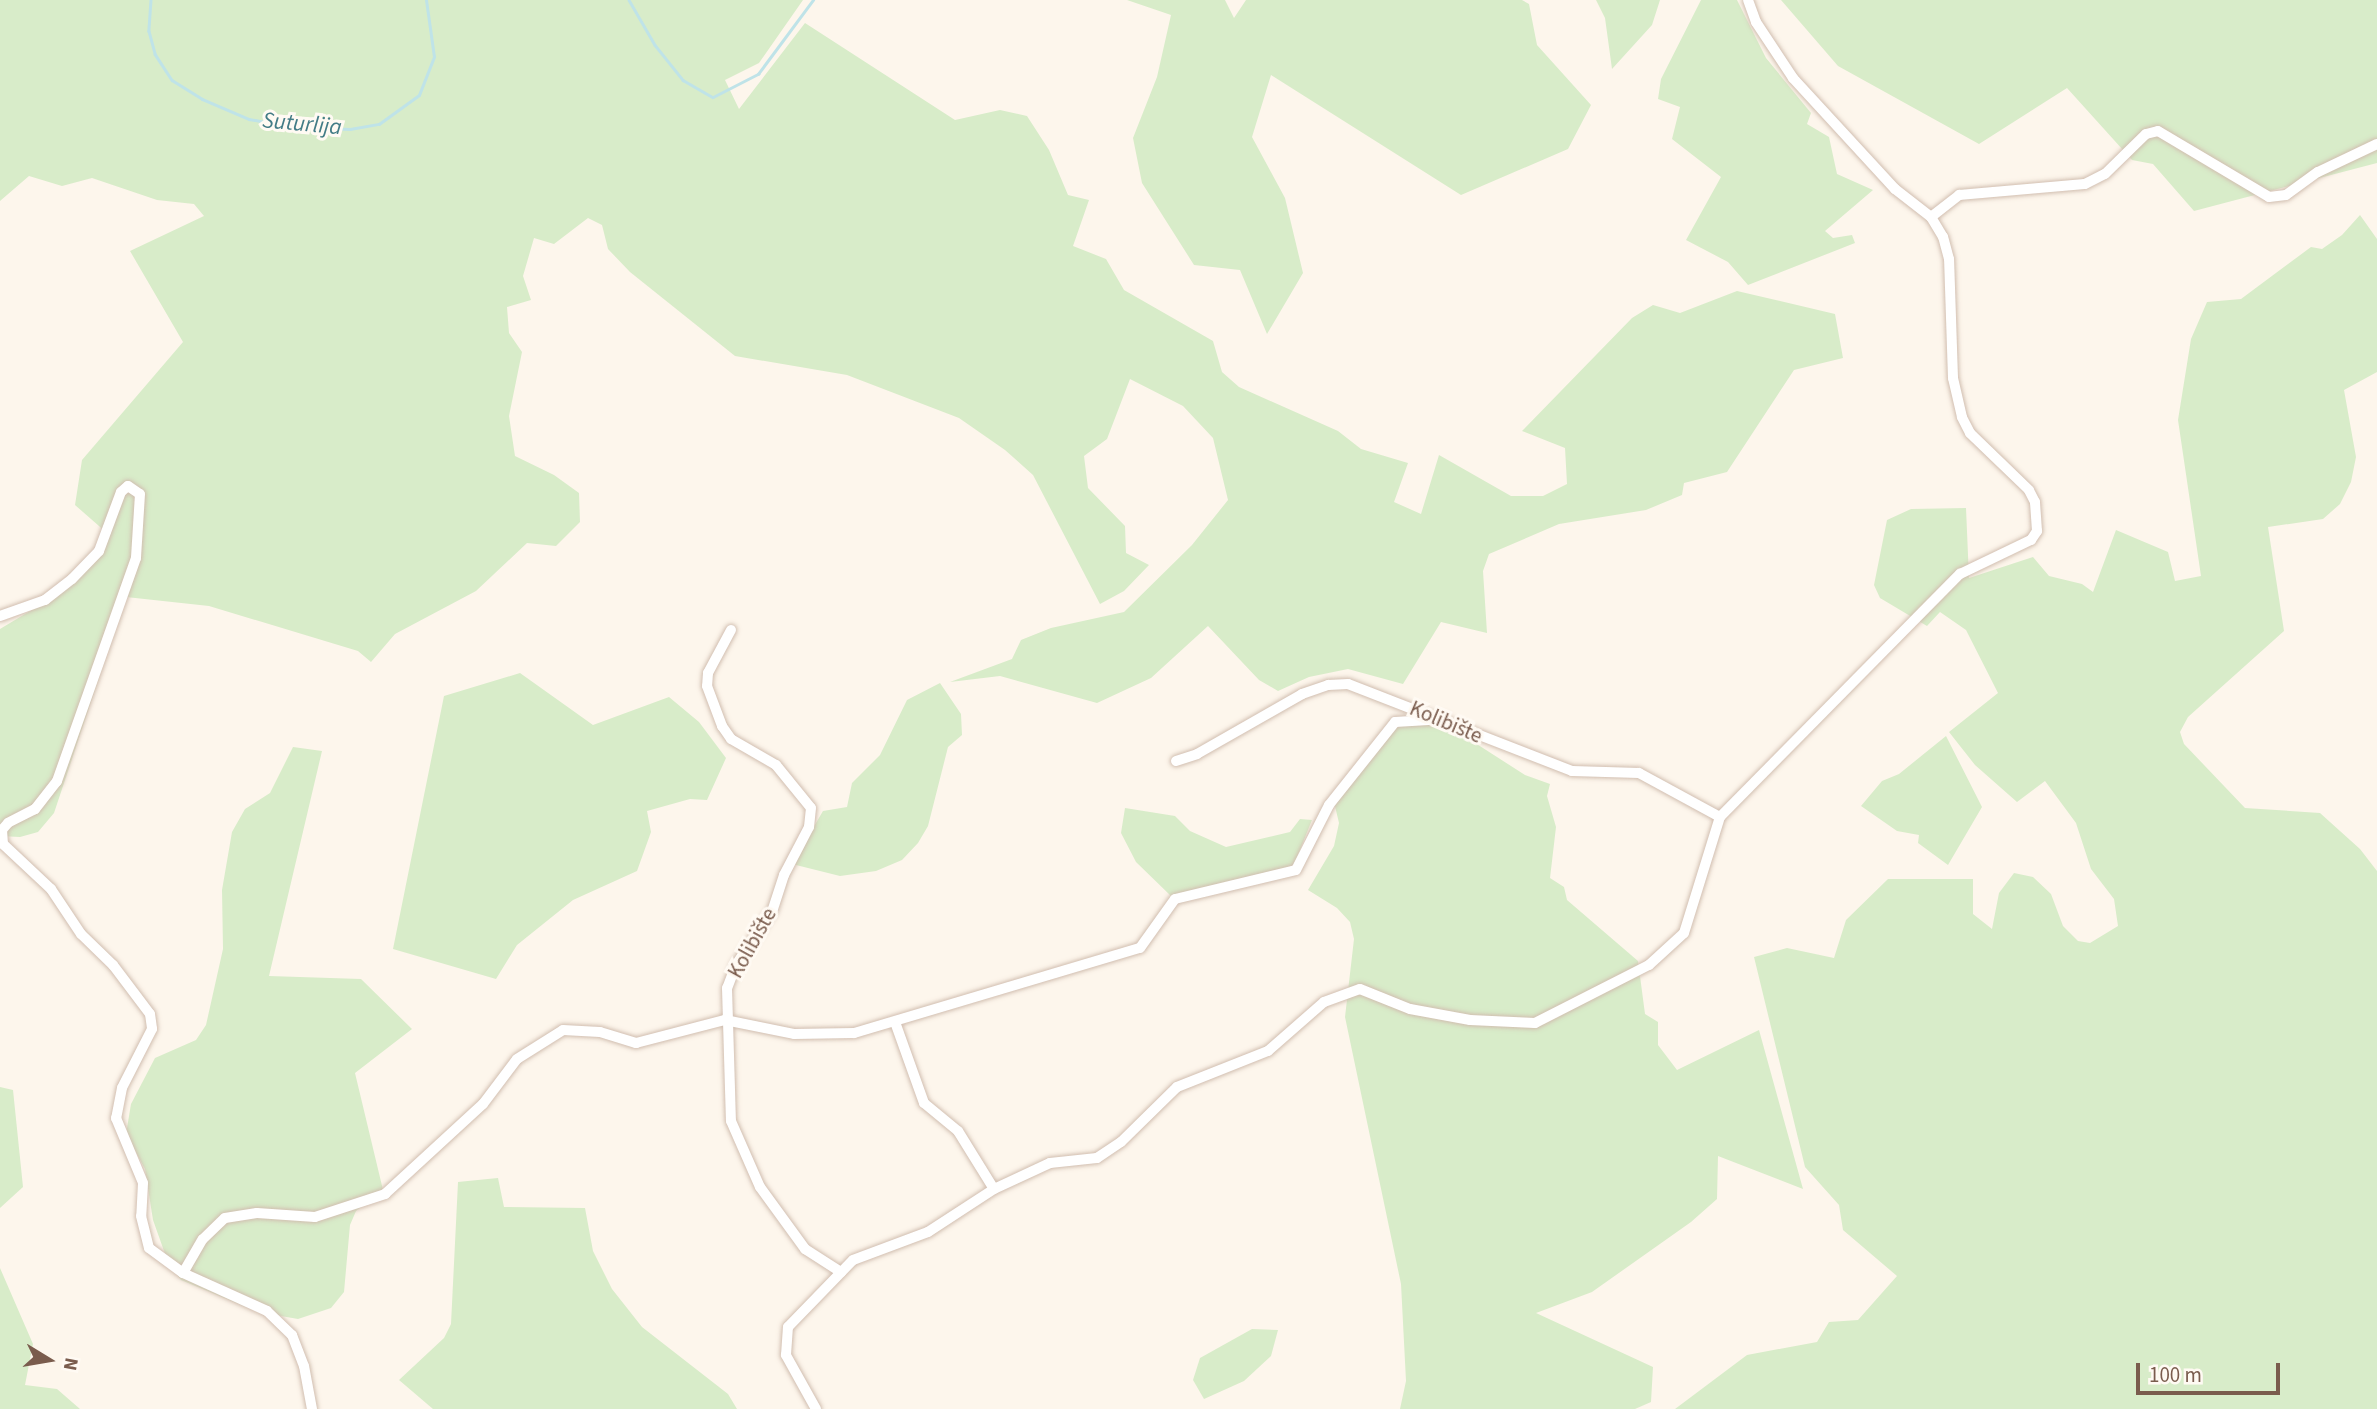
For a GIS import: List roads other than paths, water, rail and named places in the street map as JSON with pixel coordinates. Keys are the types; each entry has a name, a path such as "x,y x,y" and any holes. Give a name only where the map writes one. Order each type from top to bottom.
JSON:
{"street":[{"path":"816,1409 786,1355 788,1327 841,1272 864,1253 928,1232 994,1189 1050,1163 1097,1158 1121,1142 1177,1087 1268,1051 1324,1002 1352,991 1373,992 1410,1009 1470,1020 1535,1023 1672,948 1694,912 1720,817 1960,575 2031,540 2037,531 2035,502 2029,490 1970,433 1962,417 1953,377 1949,259 1943,237 1931,216 1895,189 1793,78 1756,22 1748,0"},
{"path":"1931,216 1959,195 2085,184 2105,174 2146,134 2158,131 2269,197 2286,195 2318,172 2377,144"},
{"path":"0,616 45,600 72,579 99,551 121,492 128,485 140,494 136,558 57,782 35,809 8,823 2,837 3,844 51,889 80,934 113,965 150,1014 152,1029 122,1088 116,1118 143,1183 141,1216 149,1248 183,1273 267,1311 292,1335 304,1366 312,1409"},
{"name":"Kolibište","path":"731,630 708,673 707,686 722,726 732,739 776,765 811,808 809,827 784,875 772,911 736,965 727,988 725,1020 731,1121 760,1187 805,1249 841,1272"},
{"name":"Kolibište","path":"1176,761 1328,685 1348,684 1445,719 1572,771 1639,772 1720,817"},
{"path":"183,1273 203,1239 225,1219 257,1213 315,1217 385,1194 483,1104 517,1059 563,1030 600,1032 636,1043 725,1020 819,1035 895,1022 1140,948 1175,899 1296,870 1329,804 1395,722 1445,719"},
{"path":"895,1022 924,1102 958,1131 994,1189"}],"waterway":[{"name":"Suturlija","path":"151,0 149,31 155,54 172,80 202,99 249,119 294,127 350,129 379,124 419,95 434,57 426,0"},
{"name":"Suturlija","path":"629,0 655,45 683,80 713,97 758,74 813,0"}]}
